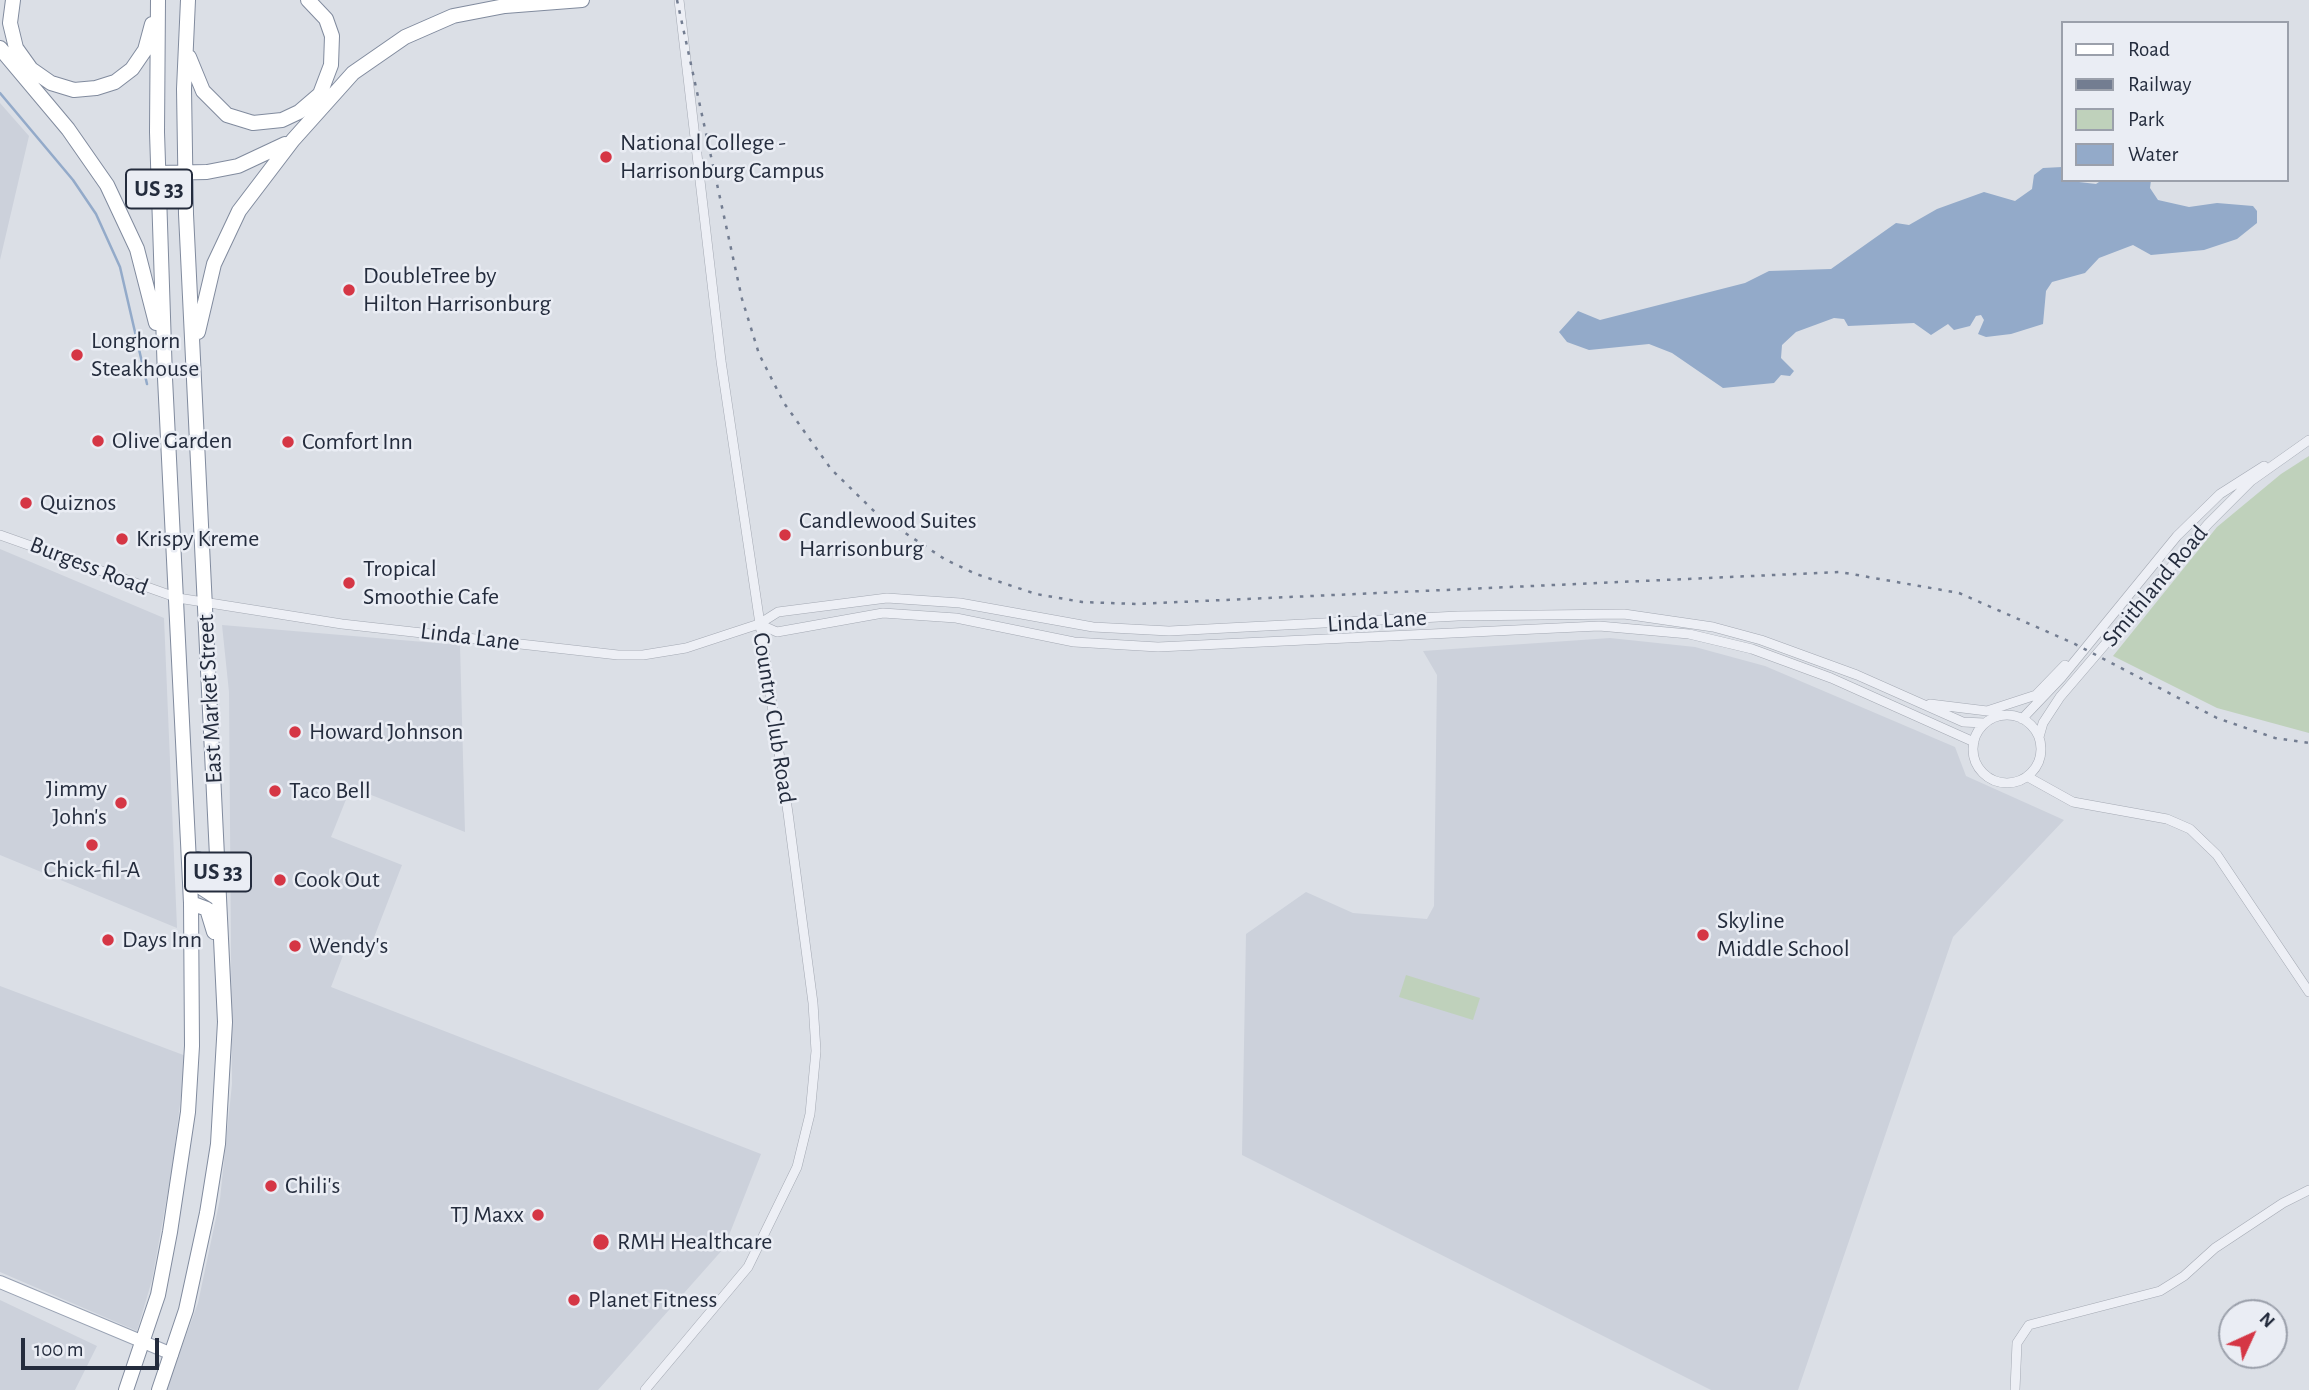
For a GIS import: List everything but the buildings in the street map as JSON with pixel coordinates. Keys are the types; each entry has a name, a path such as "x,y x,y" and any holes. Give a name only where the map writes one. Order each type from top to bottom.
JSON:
{"highway":[{"path":"13,0 10,23 16,48 31,69 51,83 74,90 115,82 132,69 145,50 158,3"},
{"name":"East Market Street","path":"159,1390 191,1292 218,1144 225,1041 185,173 185,45 188,0"},
{"path":"185,45 196,79 216,107 227,115 253,123 282,120 299,112 320,94 331,65 332,36 326,19 309,0"},
{"path":"194,347 211,275 228,232 251,192 292,140 353,73 418,30 475,10 582,0"},
{"name":"East Market Street","path":"126,1390 158,1295 188,1112 192,1046 191,903 178,598 165,378 158,173 158,3"},
{"path":"0,48 79,144 116,201 146,275 165,378"},
{"path":"158,173 185,173 238,166 292,140"},
{"path":"188,836 198,850 202,888 219,899"},
{"path":"191,903 207,909 211,916 223,971"}],"main road":[{"path":"0,1282 144,1340 172,1354"}],"street":[{"name":"Country Club Road","path":"645,1390 748,1267 797,1167 810,1114 816,1051 813,1003 719,348 679,0"},
{"name":"Smithland Road","path":"2039,737 2043,723 2060,697 2208,524 2251,481 2309,440"},
{"name":"Smithland Road","path":"2022,719 2046,696 2177,536 2220,495 2248,474 2291,453"},
{"name":"Burgess Road","path":"0,535 178,598"},
{"name":"Linda Lane","path":"178,598 342,624 618,655 670,652 759,624 778,612 887,598 960,603 1093,628 1169,631 1458,616 1624,614 1713,627 1761,640 1963,722 1984,723"},
{"name":"Linda Lane","path":"759,624 778,632 883,613 956,618 1074,642 1158,647 1600,626 1689,634 1752,649 1831,678 1974,742"},
{"path":"1921,703 1987,711 2036,695 2110,618"},
{"path":"2006,715 2022,719 2030,723 2039,737 2041,757 2028,777 2012,783 1994,781 1976,765 1974,742 1984,723 2006,715"},
{"path":"2036,768 2050,789"},
{"path":"2028,777 2073,802 2154,816 2190,829 2217,855 2309,992"},
{"path":"2015,1390 2017,1343 2029,1325 2160,1291 2184,1276 2216,1248 2283,1203 2309,1190"}],"shaded area":[{"path":"0,103 29,136 0,260"},
{"path":"0,549 164,618 177,928 0,855"},
{"path":"222,625 460,645 465,832 351,787 331,837 402,865 368,953 347,945 331,987 761,1154 724,1248 598,1390 166,1390 198,1303 220,1199 232,1084 229,692"},
{"path":"1610,638 1695,647 1765,666 1955,747 1966,776 2064,820 1953,937 1798,1390 1711,1390 1242,1155 1246,934 1306,892 1353,913 1427,919 1434,906 1437,675 1423,651"},
{"path":"0,986 186,1056 172,1169 152,1280 137,1331 0,1272"},
{"path":"0,1300 97,1346 75,1390 0,1390"}],"green space":[{"path":"2309,456 2309,733 2217,708 2113,656 2217,527 2281,474"},
{"path":"1406,975 1480,998 1473,1020 1399,997"}],"water":[{"path":"2060,167 2060,182 2151,182 2150,188 2158,200 2189,207 2217,203 2253,206 2257,211 2257,223 2237,239 2204,250 2151,255 2133,245 2099,258 2085,273 2052,282 2046,291 2043,324 2011,334 1986,337 1978,334 1984,320 1981,315 1976,316 1970,326 1954,330 1948,324 1931,335 1914,323 1848,326 1844,319 1834,318 1796,332 1782,345 1781,358 1794,371 1790,376 1781,375 1774,383 1723,388 1672,353 1649,344 1589,350 1567,342 1559,332 1578,311 1600,320 1745,283 1769,271 1831,269 1896,223 1909,225 1937,209 1984,192 2015,201 2032,189 2034,175 2043,168"}],"waterway":[{"path":"0,93 73,180 96,214 120,267 147,384"}],"railway":[{"path":"677,0 742,299 759,354 784,403 831,469 878,515 946,560 976,574 1036,594 1082,602 1136,604 1840,572 1959,593 2073,643 2217,718 2275,738 2309,743"}],"place":[{"name":"National College - Harrisonburg Campus","path":"606,157"},
{"name":"DoubleTree by Hilton Harrisonburg","path":"349,290"},
{"name":"Longhorn Steakhouse","path":"77,355"},
{"name":"Olive Garden","path":"98,441"},
{"name":"Comfort Inn","path":"288,442"},
{"name":"Quiznos","path":"26,503"},
{"name":"Candlewood Suites Harrisonburg","path":"785,535"},
{"name":"Krispy Kreme","path":"122,539"},
{"name":"Tropical Smoothie Cafe","path":"349,583"},
{"name":"Howard Johnson","path":"295,732"},
{"name":"Taco Bell","path":"275,791"},
{"name":"Jimmy John's","path":"121,803"},
{"name":"Chick-fil-A","path":"92,845"},
{"name":"Cook Out","path":"280,880"},
{"name":"Skyline Middle School","path":"1703,935"},
{"name":"Days Inn","path":"108,940"},
{"name":"Wendy's","path":"295,946"},
{"name":"Chili's","path":"271,1186"},
{"name":"TJ Maxx","path":"538,1215"},
{"name":"RMH Healthcare","path":"601,1242"},
{"name":"Planet Fitness","path":"574,1300"}]}
